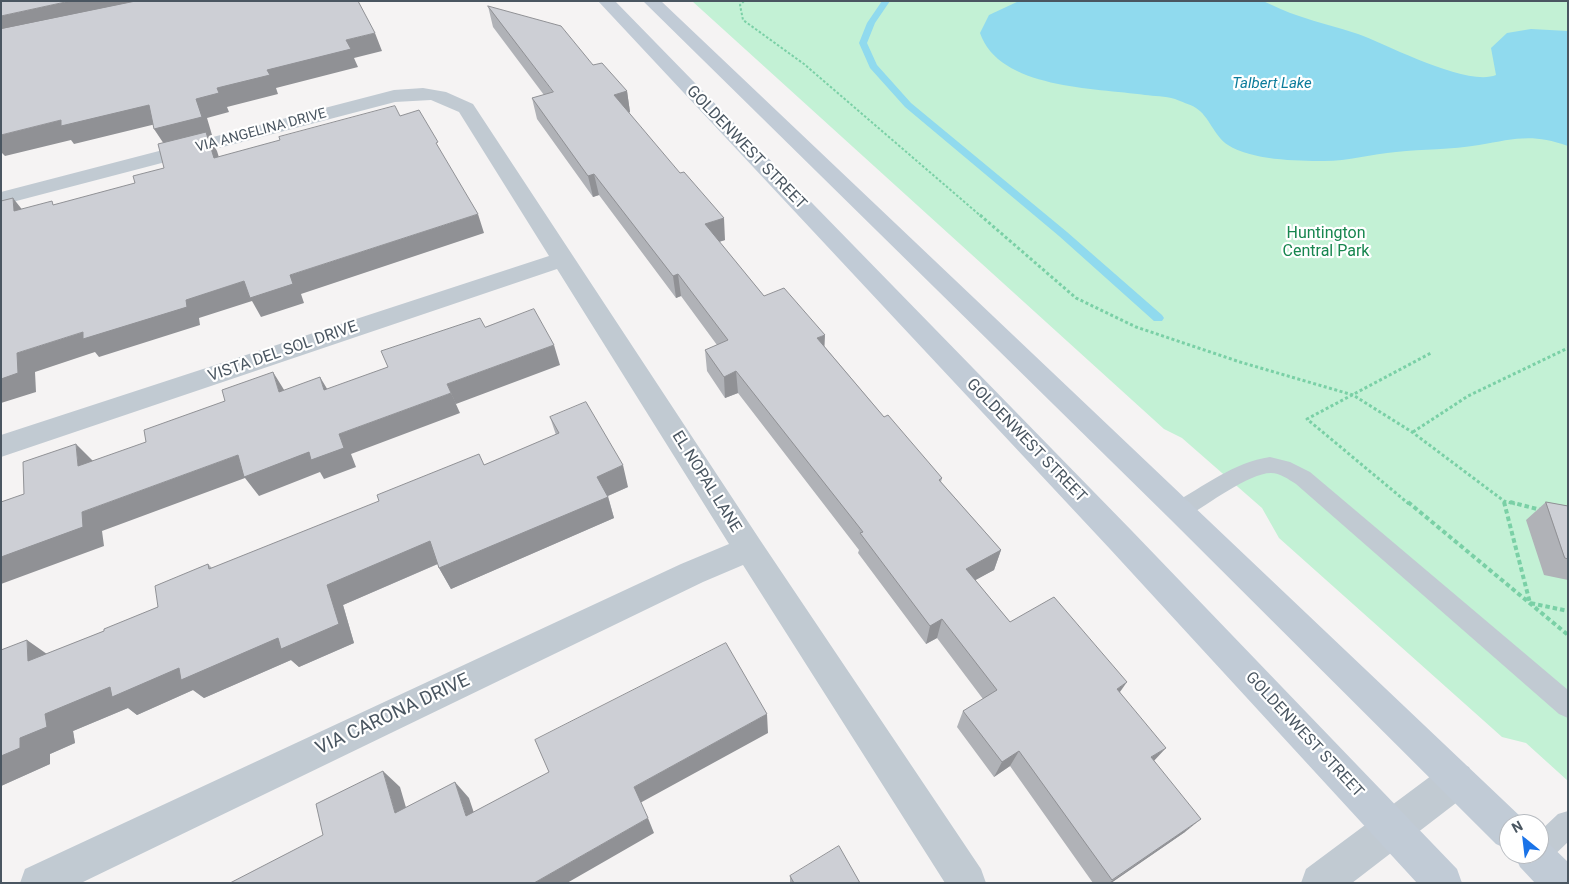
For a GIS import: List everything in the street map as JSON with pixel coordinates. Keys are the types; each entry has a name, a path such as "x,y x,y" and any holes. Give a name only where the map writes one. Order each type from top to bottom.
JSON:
{"main road":[{"name":"GOLDENWEST STREET","path":"606,1 1114,533 1443,883"},
{"path":"651,1 1499,820"},
{"path":"1544,864 1562,883"}],"street":[{"name":"VIA ANGELINA DRIVE","path":"1,199 394,96 421,92 436,93"},
{"name":"EL NOPAL LANE","path":"436,93 450,98 466,108 966,883"},
{"name":"VISTA DEL SOL DRIVE","path":"1,446 564,259"},
{"name":"VIA CARONA DRIVE","path":"39,883 683,577 749,549"},
{"path":"1320,883 1456,780"}],"lane":[{"path":"1180,510 1253,468 1270,465 1288,470 1303,478 1568,706"},
{"path":"1549,836 1568,824"}],"path":[{"path":"744,1 740,5 743,20 804,64 1076,298 1136,327 1240,362 1353,394 1412,432 1504,501 1549,512"},
{"path":"1412,432 1468,396 1568,348"},
{"path":"1431,353 1307,419 1568,634"},
{"path":"1504,501 1530,603"},
{"path":"1530,603 1568,611"}],"green space":[{"name":"Huntington Central Park","path":"692,1 1568,1 1568,781 1526,743 1502,737 1279,538 1262,508 1182,438 1164,429"}],"water":[{"name":"Talbert Lake","path":"1019,1 1263,1 1313,21 1358,34 1427,63 1466,75 1483,77 1496,75 1491,48 1507,33 1531,29 1568,31 1568,146 1533,138 1523,138 1469,147 1396,152 1342,160 1287,160 1249,154 1223,141 1205,116 1196,108 1175,99 1076,87 1051,82 1027,75 1007,65 990,51 980,33 989,15"}],"building":[{"path":"1,1 70,1 1,16"},
{"path":"136,1 358,1 375,33 346,40 351,49 267,70 270,75 217,88 219,93 196,99 202,117 154,129 149,105 61,126 61,120 1,135 1,29"},
{"path":"488,6 561,26 593,65 602,63 627,91 614,95 680,173 684,172 724,218 705,224 764,296 784,288 825,335 817,338 884,417 888,415 942,478 939,480 1001,550 966,569 1010,622 1054,597 1127,682 1117,689 1166,748 1151,757 1201,819 1112,880 1019,751 1002,762 963,711 997,690 942,619 930,626 860,533 863,532 736,371 724,377 705,350 728,340 678,274 673,276 594,174 588,176 532,98 553,92"},
{"path":"395,106 400,116 419,110 478,214 290,275 293,284 250,298 244,281 186,300 187,307 83,339 83,332 17,353 18,373 1,379 1,201 13,198 14,211 52,201 53,205 135,183 133,176 164,168 158,144 206,132 214,158 280,140 279,137"},
{"path":"534,309 554,345 447,384 451,393 339,434 344,448 311,460 309,452 244,477 238,455 82,512 83,527 1,557 1,502 24,494 23,462 76,444 78,466 146,442 144,430 225,401 222,390 273,372 279,392 320,377 324,390 388,367 381,351 480,318 485,327"},
{"path":"586,402 623,465 597,477 608,497 439,568 430,541 327,585 339,624 281,649 278,638 181,680 179,668 112,697 110,687 45,714 47,727 20,738 20,748 1,756 1,650 27,640 28,661 104,631 104,629 158,607 155,586 208,564 209,569 379,501 377,495 479,454 484,465 559,433 550,417"},
{"path":"1546,502 1568,506 1568,559 1565,558"},
{"path":"726,643 767,714 634,787 648,818 534,883 230,883 323,835 316,804 383,771 395,813 455,782 466,816 549,772 535,740"},
{"path":"839,846 860,883 794,883 790,876"}],"waterway":[{"path":"886,1 871,23 863,43 873,66 908,105 1063,234 1158,318"}]}
